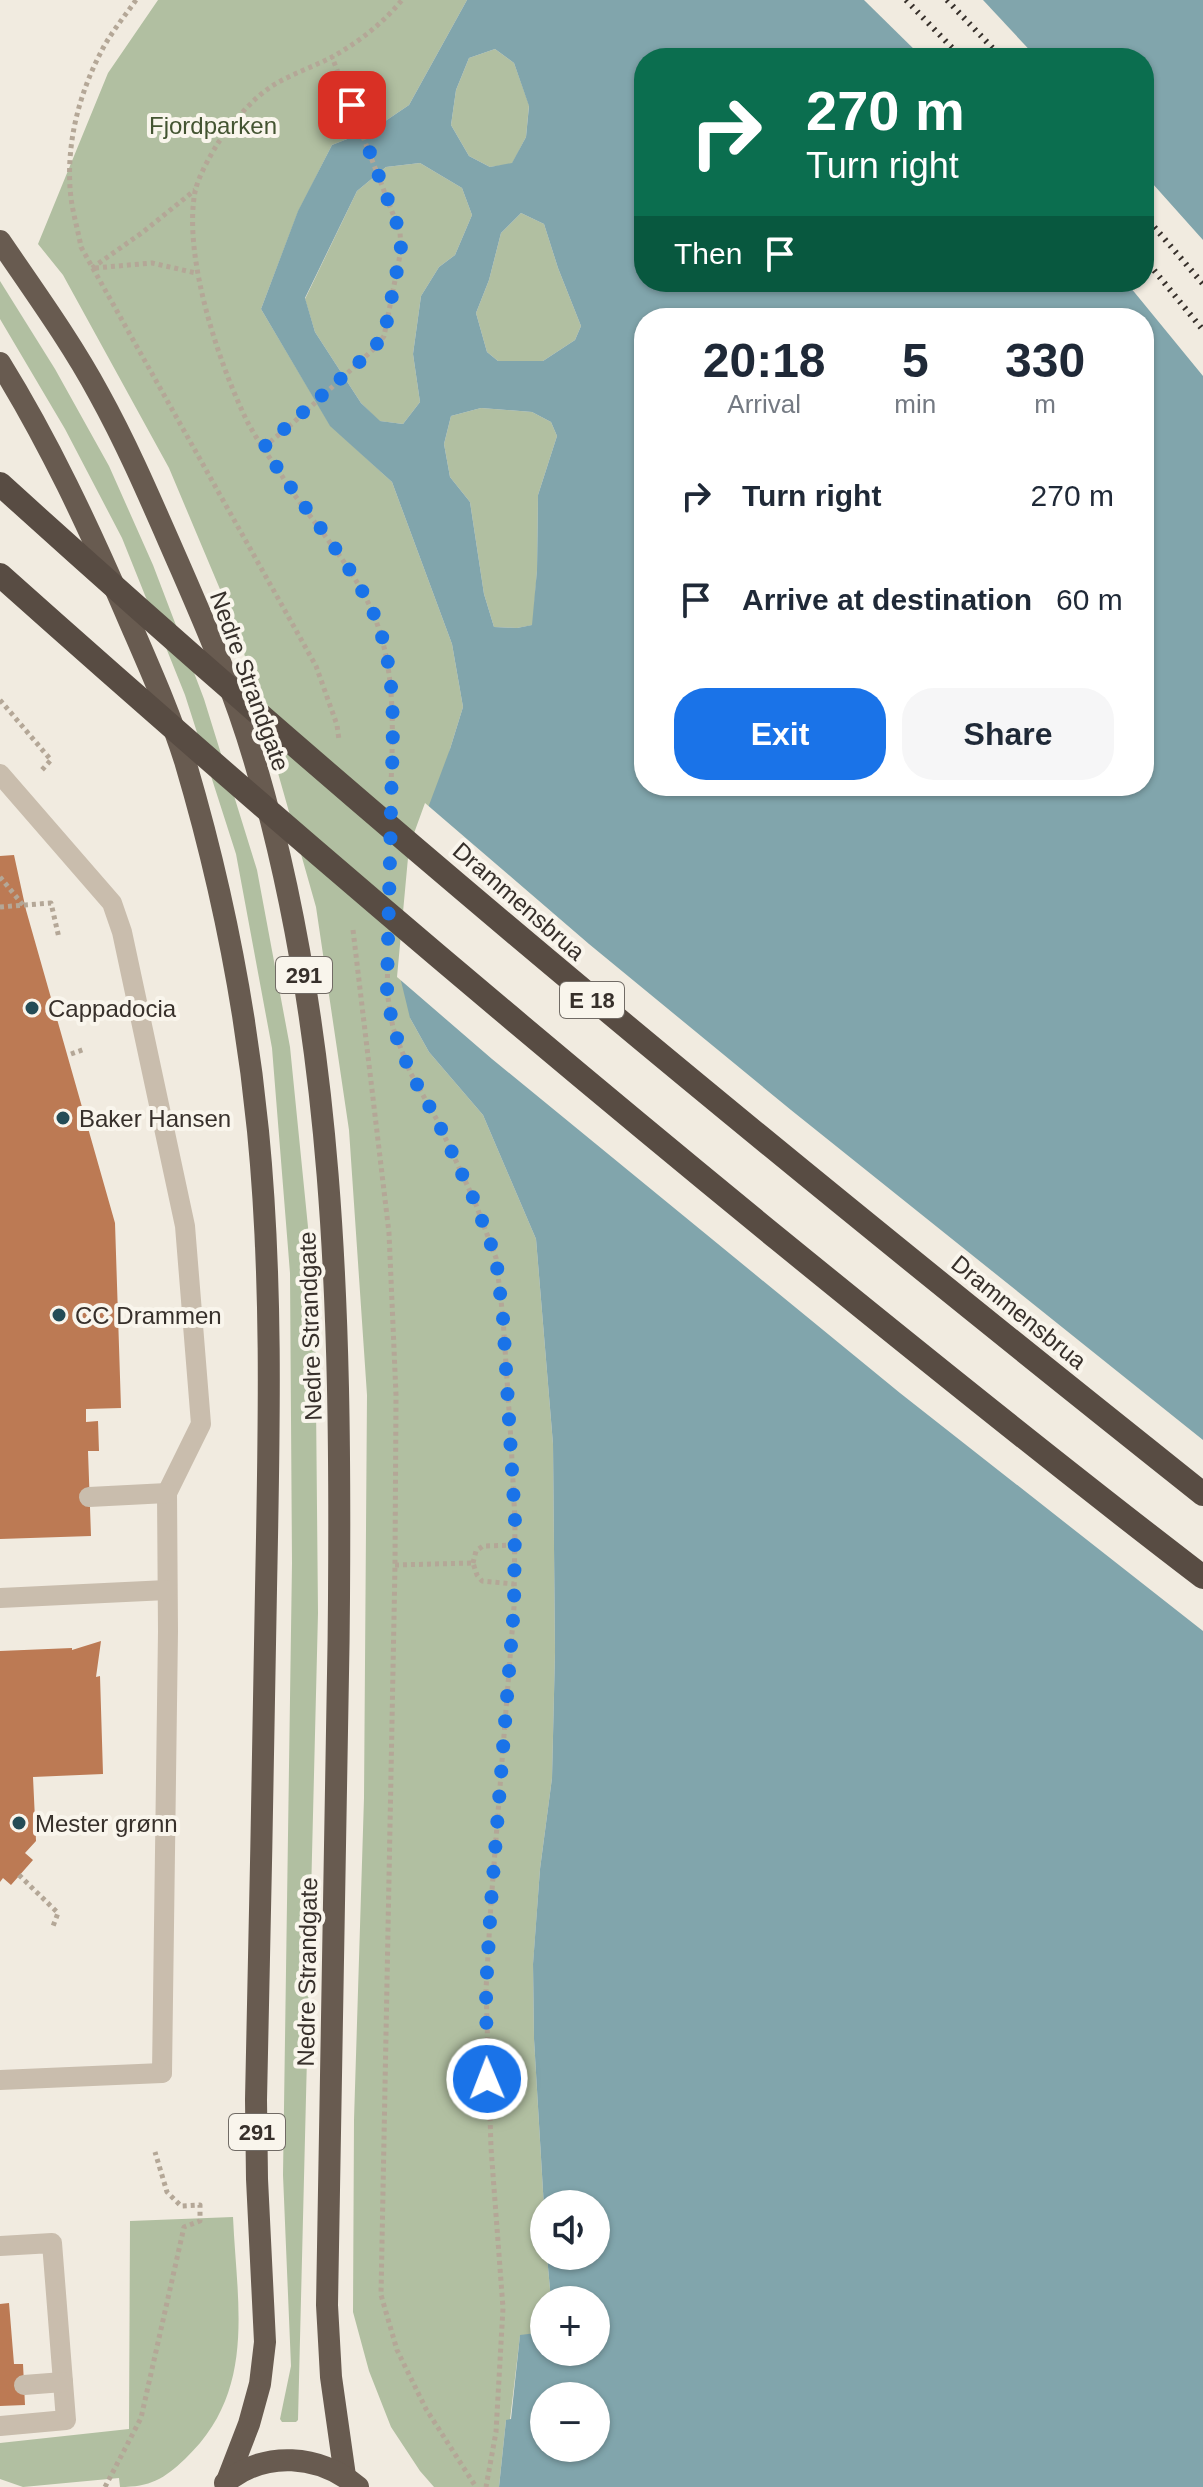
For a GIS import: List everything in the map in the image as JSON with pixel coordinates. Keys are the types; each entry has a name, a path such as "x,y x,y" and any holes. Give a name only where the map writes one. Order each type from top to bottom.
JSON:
{"highway":[{"name":"Nedre Strandgate","path":"0,241 99,393 159,518 208,633 254,756 287,886 309,1006 324,1126 335,1270 340,1440 338,1774 327,2305 331,2377 352,2481"},
{"name":"Nedre Strandgate","path":"0,363 27,407 84,517 184,758 220,898 243,1023 258,1130 267,1268 269,1440 256,2100 265,2342 260,2384 249,2424 224,2484"},
{"name":"Drammensbrua","path":"0,484 252,708 566,978 873,1230 1203,1494"},
{"name":"E 18","path":"0,575 209,760 525,1031 923,1357 1203,1577"},
{"name":"291","path":"224,2484 254,2465 285,2459 316,2463 352,2481"}],"street":[{"path":"0,774 112,903 122,932 182,1211 201,1424 167,1493 162,2073 0,2080"},
{"path":"89,1497 167,1493"},
{"path":"0,1598 167,1590"},
{"path":"0,2246 52,2243 66,2420 0,2426"},
{"path":"24,2385 63,2382"}],"path":[{"path":"92,268 81,247 71,198 75,123 101,51 136,0"},
{"path":"391,792 392,731 388,664 372,611 346,564 283,478 248,423 234,393 196,273 192,233 195,190 216,146 243,112 272,86 361,39 402,0"},
{"path":"264,447 366,356 384,336 401,250 400,232 332,57"},
{"path":"92,268 195,190"},
{"path":"92,268 152,263 196,273"},
{"path":"0,700 51,760 18,795"},
{"path":"0,877 23,905"},
{"path":"0,907 51,903 59,938"},
{"path":"388,946 387,992 393,1028 410,1072 437,1120 475,1202 496,1258 510,1427 514,1545 510,1682 486,1989 491,2148 503,2308 496,2432 486,2487"},
{"path":"71,1054 85,1049"},
{"path":"514,1545 483,1546 476,1551 473,1563 482,1581 514,1584"},
{"path":"395,1565 473,1563"},
{"path":"19,1875 58,1913 52,1929"},
{"path":"105,2487 141,2418 184,2227 200,2221 200,2205 181,2206 167,2192 155,2152"}],"green space":[{"name":"Fjordparken","path":"158,0 467,0 409,105 375,128 332,145 298,212 261,309 330,425 392,482 452,644 463,707 450,749 410,1018 429,1052 483,1115 536,1239 553,1444 555,1652 552,1778 540,1869 533,1965 543,2190 530,2190 530,2270 548,2270 550,2286 530,2286 530,2334 520,2336 499,2487 434,2487 420,2471 391,2427 369,2371 353,2312 354,2120 364,1798 367,1395 349,1130 316,907 238,632 169,468 63,275 38,244 108,73"},
{"path":"495,49 514,63 529,105 526,137 512,164 490,167 469,156 451,125 456,90 469,58"},
{"path":"420,163 462,188 472,215 455,255 439,267 421,296 413,354 420,402 403,424 379,421 361,403 315,332 305,299 357,191 386,167"},
{"path":"521,213 544,224 581,326 575,340 543,361 498,361 487,352 476,313 489,280 501,233"},
{"path":"0,281 55,369 109,466 153,565 204,699 257,870 290,1047 315,1297 318,1613 296,2422 282,2422 280,2419 291,2366 283,2175 292,1563 290,1273 272,1048 236,854 185,695 122,538 65,429 0,319"},
{"path":"481,408 532,412 551,422 557,436 538,495 533,625 494,627 484,594 470,502 450,477 444,444 451,416"},
{"path":"233,2217 239,2315 233,2376 223,2405 208,2433 185,2459 156,2480 131,2487 120,2487 119,2478 23,2487 0,2479 0,2443 129,2429 130,2221"}],"water":[{"path":"467,0 1203,0 1203,2487 499,2487 506,2420 511,2419 520,2335 530,2334 530,2366 610,2366 610,2286 550,2286 548,2270 610,2270 610,2190 543,2190 533,1964 540,1869 552,1778 555,1652 553,1444 536,1239 483,1115 429,1052 410,1018 401,981 413,848 463,707 452,644 392,482 330,426 261,309 298,211 332,145 375,128 409,105","holes":["495,49 514,63 529,106 526,137 512,163 490,167 469,156 451,125 456,90 469,58","420,163 462,188 472,215 455,255 439,267 421,296 413,354 420,402 403,424 380,421 361,403 315,332 305,298 357,191 386,167","521,213 544,224 581,326 575,340 543,361 498,361 487,352 476,313 489,280 501,233","481,408 532,412 551,422 557,436 538,495 537,570 532,625 517,628 494,627 484,594 470,502 450,477 444,444 451,416"]}],"pier":[{"path":"864,0 983,0 1028,48 913,48"},
{"path":"1154,185 1203,240 1203,376 1154,316 1154,308 1147,308 1134,292 1154,292"},
{"path":"425,803 589,944 791,1110 1203,1440 1203,1631 900,1393 492,1059 397,977 409,847"}],"building":[{"name":"CC Drammen","path":"14,855 26,910 115,1223 121,1408 86,1409 86,1422 98,1421 99,1451 88,1451 91,1536 0,1539 0,856"},
{"path":"101,1641 96,1677 100,1676 103,1774 33,1777 36,1841 25,1853 33,1860 11,1885 3,1878 0,1882 0,1651 72,1650"},
{"path":"9,2303 14,2364 23,2364 25,2405 0,2406 0,2304"}],"railway":[{"path":"906,0 952,48"},
{"path":"947,0 993,48"},
{"path":"1154,227 1203,284"},
{"path":"1154,270 1203,330"}],"place":[{"name":"Cappadocia","path":"32,1008"},
{"name":"Baker Hansen","path":"63,1118"},
{"name":"CC Drammen","path":"59,1315"},
{"name":"Mester grønn","path":"19,1823"}],"route":[{"path":"352,105 400,232 401,250 384,336 378,345 264,447 346,564 372,611 384,644 391,686 387,992 393,1028 410,1072 437,1120 475,1202 496,1258 503,1318 515,1521 514,1607 486,1989 487,2079"}]}
